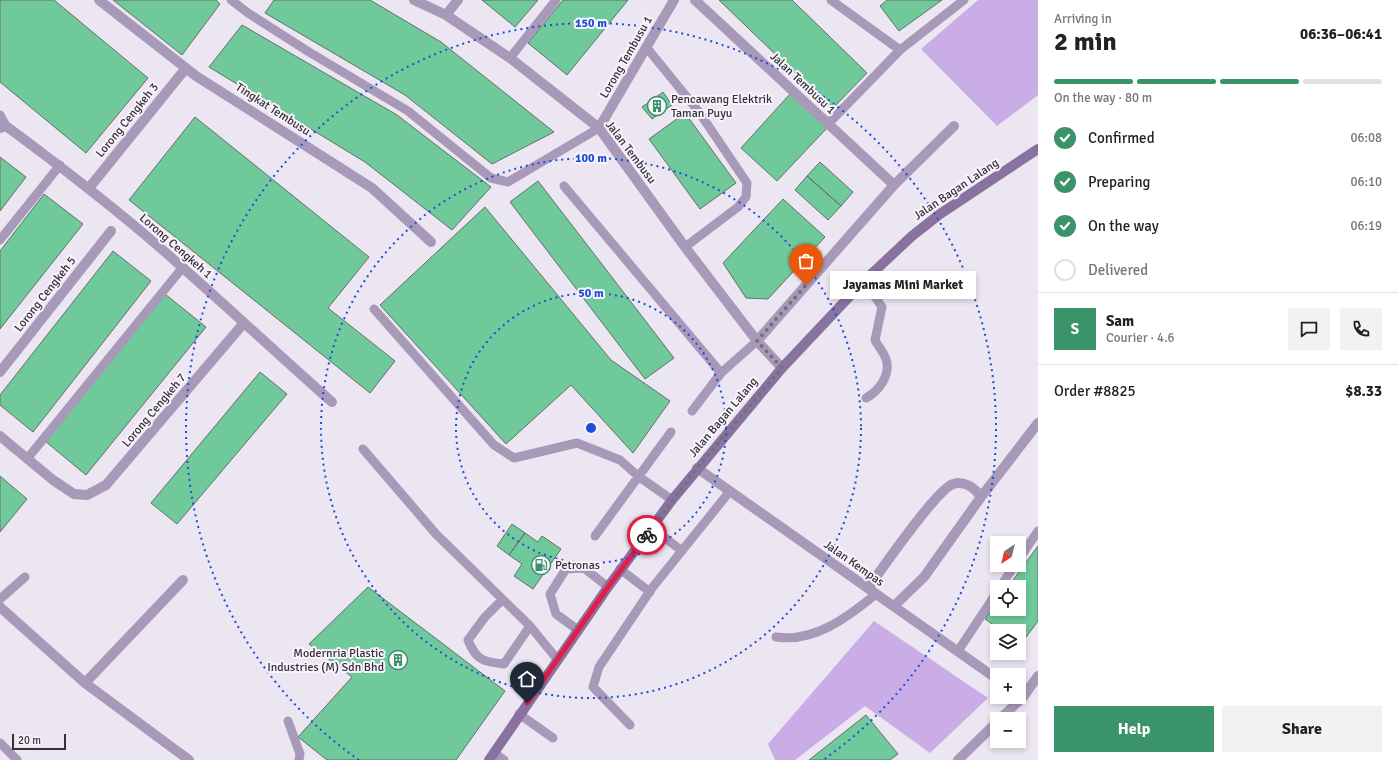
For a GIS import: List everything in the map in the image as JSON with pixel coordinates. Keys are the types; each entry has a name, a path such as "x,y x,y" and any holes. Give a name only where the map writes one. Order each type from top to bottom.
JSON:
{"main road":[{"name":"Jalan Bagan Lalang","path":"492,756 519,714 620,569 697,468 782,368 864,281 912,236 940,214 1038,149"}],"street":[{"name":"Tingkat Tembusu","path":"99,0 186,68 372,188 431,242"},
{"name":"Jalan Tembusu","path":"414,0 446,15 510,58 599,128 685,247 757,341 782,368"},
{"path":"446,15 458,0"},
{"name":"Lorong Tembusu 1","path":"599,128 674,0"},
{"name":"Jalan Tembusu 1","path":"695,0 894,184"},
{"name":"Lorong Cengkeh 3","path":"89,188 186,68"},
{"path":"757,341 894,184 954,126"},
{"name":"Lorong Cengkeh 1","path":"3,127 60,165 89,188 183,267 243,324 332,402"},
{"name":"Lorong Cengkeh 5","path":"0,372 110,231"},
{"name":"Lorong Cengkeh 7","path":"27,459 74,494 87,495 106,485 243,324"},
{"path":"894,606 924,577 981,497 1036,429"},
{"path":"0,436 27,459"},
{"name":"Jalan Kempas","path":"697,468 990,673"},
{"path":"872,591 938,496 953,484 966,484 976,489 981,497"},
{"path":"85,683 183,580"},
{"path":"0,607 85,683 189,760"},
{"path":"1026,689 1038,676"},
{"path":"1006,712 1013,704"},
{"path":"958,760 990,729"}],"lane":[{"path":"232,0 248,13 309,52 408,111 491,178 508,182 599,128"},
{"path":"510,58 556,0"},
{"path":"831,0 900,50"},
{"path":"828,124 900,50 964,0"},
{"path":"647,48 699,112 747,183 746,197 738,207 685,247"},
{"name":"Lorong Cengkeh 1","path":"0,115 3,127"},
{"path":"0,240 60,165"},
{"path":"564,186 721,372"},
{"path":"27,459 183,267"},
{"path":"864,281 882,307 875,340 886,359 888,373 876,392 866,398"},
{"path":"374,309 494,444 514,458 577,443 620,460 638,476 672,500"},
{"path":"692,411 721,372 757,341"},
{"path":"595,536 670,432"},
{"path":"362,449 436,534 530,626 557,659"},
{"path":"630,725 593,687 599,667 650,592 730,491"},
{"path":"652,528 682,551"},
{"path":"1026,548 1038,530"},
{"path":"578,630 556,614 550,594 566,569 584,568 608,587"},
{"path":"620,569 650,592"},
{"path":"0,599 25,577"},
{"path":"776,637 790,639 809,635 830,626 852,614 872,591"},
{"path":"502,600 485,617 468,640 473,653 488,662 504,664 530,626"},
{"path":"958,651 990,603"},
{"path":"519,714 553,738"},
{"path":"288,721 300,754 299,760"},
{"path":"0,743 17,760"},
{"path":"492,756 504,760"}],"shaded area":[{"path":"978,0 1038,0 1038,95 997,126 921,49"},
{"path":"874,621 988,698 930,753 865,706 795,760 775,760 768,744"}],"building":[{"path":"0,0 54,0 148,78 86,153 0,82"},
{"path":"113,0 216,0 220,4 182,55"},
{"path":"274,0 370,0 441,42 554,132 492,164 405,95 265,13"},
{"path":"482,0 538,0 515,27"},
{"path":"563,0 628,0 567,75 528,43"},
{"path":"719,0 792,0 867,73 832,109"},
{"path":"887,0 942,0 899,31 880,6"},
{"path":"242,25 397,115 491,187 452,230 365,162 209,67"},
{"name":"Pencawang Elektrik Taman Puyu","path":"663,92 672,105 652,119 642,107"},
{"path":"790,94 827,128 777,181 741,148"},
{"path":"685,113 736,183 700,209 649,139"},
{"path":"195,117 369,257 328,308 395,361 370,393 129,200"},
{"path":"0,157 26,177 0,211"},
{"path":"820,162 853,192 841,206 807,176"},
{"path":"807,176 841,206 828,220 795,190"},
{"path":"538,181 674,358 645,379 510,202"},
{"path":"44,194 83,224 0,329 0,251"},
{"path":"783,199 825,237 768,299 746,298 723,263"},
{"path":"485,207 611,360 670,401 633,453 571,385 506,444 380,305"},
{"path":"113,251 151,281 33,432 0,405 0,395"},
{"path":"165,294 206,327 86,475 45,441"},
{"path":"260,372 287,394 177,524 151,503"},
{"path":"0,476 27,499 0,532"},
{"path":"512,524 525,533 509,555 497,546"},
{"path":"525,533 538,542 542,536 561,549 533,589 514,576 522,564 509,555"},
{"path":"1038,546 1038,621 1026,637 1026,624 992,624 985,619 990,612 990,616 1026,616 1026,580 1013,580 1019,572 1026,572 1026,562"},
{"name":"Modernria Plastic Industries (M) Sdn Bhd","path":"368,587 505,691 456,760 327,760 298,737 352,677 309,644"},
{"path":"866,715 898,754 890,760 809,760"}],"way so far":[{"path":"647,535 697,468 782,368 757,341 806,285"}],"place":[{"name":"Pencawang Elektrik Taman Puyu","path":"657,106"},
{"name":"Jayamas Mini Market","path":"806,285"},
{"name":"Petronas","path":"541,565"},
{"name":"Modernria Plastic Industries (M) Sdn Bhd","path":"398,660"}],"route":[{"path":"527,703 608,587 647,535"}]}
